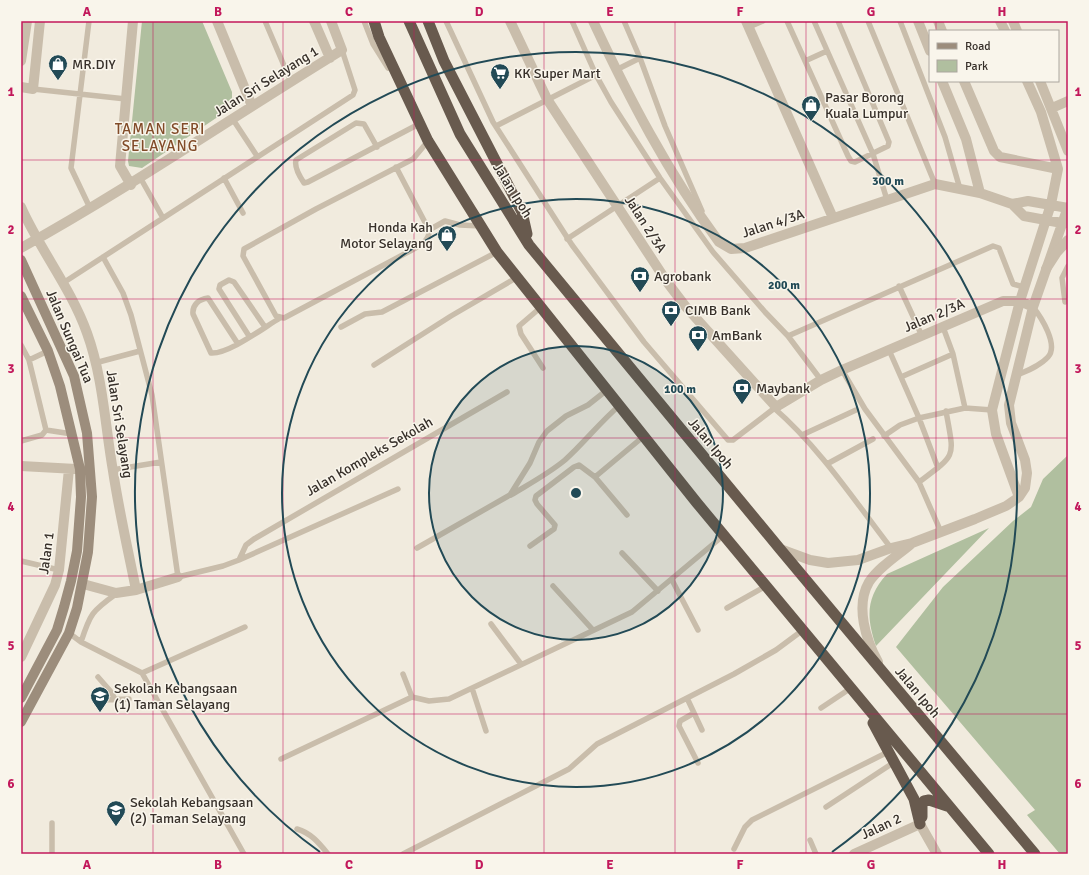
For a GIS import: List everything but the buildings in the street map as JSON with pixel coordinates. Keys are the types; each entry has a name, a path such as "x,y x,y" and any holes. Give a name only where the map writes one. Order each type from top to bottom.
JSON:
{"highway":[{"path":"374,21 379,37 428,141 497,252 516,278 724,535 989,854"},
{"name":"Jalan Ipoh","path":"409,21 460,134 529,245 780,549 1035,854"},
{"path":"428,21 444,61 522,212 529,245"},
{"path":"864,705 893,763 914,799 920,824"},
{"path":"920,824 922,805 924,801 929,800 948,806"}],"main road":[{"name":"Jalan Sungai Tua","path":"21,260 74,376 86,426 92,497 83,584 69,633 21,722"},
{"name":"Jalan Sungai Tua","path":"21,296 48,351 60,386 73,434 80,469 82,497 80,523 71,581 57,630 21,698"}],"street":[{"path":"21,61 27,21"},
{"path":"21,87 33,90 40,21"},
{"path":"131,185 120,166 133,21"},
{"path":"216,21 252,106"},
{"path":"314,21 330,58"},
{"path":"331,21 342,50"},
{"name":"Jalan 2/3A","path":"510,21 547,100 667,282 686,307 775,408 821,380 842,370 1002,301 1020,302 1033,307"},
{"name":"Jalan 4/3A","path":"593,21 616,70 671,173 719,242 730,249 745,248 935,184 980,194 1012,204 1024,216 1045,221 1065,223"},
{"path":"918,21 929,48"},
{"path":"1000,21 1004,30"},
{"path":"1012,21 1016,30"},
{"path":"748,24 833,218"},
{"name":"Jalan Sri Selayang 1","path":"21,248 131,185 232,118 342,50"},
{"path":"942,82 966,139 980,194"},
{"path":"964,82 994,151 1000,157 1058,169"},
{"path":"1019,497 996,434 992,410 1024,287 1051,204 1058,169 1041,112 1027,82"},
{"path":"1040,82 1068,151"},
{"path":"1052,108 1068,101"},
{"name":"Jalan 4/3A","path":"1012,204 1028,201 1068,208"},
{"name":"Jalan Sri Selayang","path":"21,207 37,239 63,283 87,333 102,391 112,470 136,590"},
{"path":"780,549 810,560 828,563 858,560 941,532 1006,506 1019,497 1025,488 1027,473 1025,460 1011,423 1009,405 1033,307 1046,269 1065,223 1068,208"},
{"path":"1046,269 1057,252 1068,240"},
{"path":"21,466 80,469"},
{"name":"Jalan 1","path":"21,657 55,585 59,570 69,469"},
{"path":"884,674 868,641 864,628 864,596 869,582 882,567 912,543"},
{"path":"83,584 116,593 136,590 178,577"},
{"path":"920,824 937,854"},
{"name":"Jalan 2","path":"854,854 920,824"}],"lane":[{"path":"89,21 70,168 90,208"},
{"path":"265,21 291,82"},
{"path":"364,21 373,44 408,101"},
{"path":"446,21 496,126 568,239 644,342 728,440 733,440 775,408 802,435 827,464 890,548"},
{"path":"572,21 596,75 611,102 660,178 714,252 765,312 788,336 821,380"},
{"path":"624,21 640,58 665,126 697,197 706,225"},
{"path":"748,24 763,21"},
{"path":"787,21 851,161 855,162 888,146 889,142 838,21"},
{"path":"814,21 873,154 887,200"},
{"path":"868,21 935,184"},
{"path":"900,21 945,137 960,189"},
{"path":"63,283 353,94 355,90 342,50"},
{"path":"805,61 827,51"},
{"path":"616,70 640,58"},
{"path":"496,126 596,75"},
{"path":"33,90 126,99"},
{"path":"232,118 257,156"},
{"path":"378,147 364,124 356,123 296,160 295,165 302,180 304,182 308,182 378,147 419,124"},
{"path":"280,318 276,316 270,306 243,256 244,249 413,159 428,141"},
{"path":"238,344 208,298 203,299 195,305 192,309 193,314 211,353 219,354 238,344 280,318 425,242 430,234 429,230 396,167"},
{"path":"224,178 243,213"},
{"path":"568,239 660,178"},
{"path":"140,179 163,218"},
{"path":"429,230 445,222 460,225 481,226"},
{"path":"788,336 993,246 999,248 1013,284 1024,287"},
{"path":"341,327 365,314 382,312 497,252"},
{"path":"103,257 123,293 152,395 178,577 239,560 398,489"},
{"path":"1065,302 1062,278 1068,266"},
{"path":"374,365 451,316 516,278"},
{"path":"249,336 219,289 220,285 229,280 234,282 265,327"},
{"path":"899,286 922,336"},
{"path":"1015,376 1042,362 1049,356 1051,347 1047,328 1033,307"},
{"path":"540,308 519,326 521,334 543,368"},
{"path":"943,327 953,354 965,408"},
{"path":"21,345 29,360 46,430"},
{"path":"889,350 919,418 938,468"},
{"path":"29,360 48,351"},
{"path":"95,363 140,351"},
{"path":"901,377 953,354"},
{"path":"842,370 865,409 920,482 941,532"},
{"path":"510,496 530,463 539,442 547,431 566,416 588,405 607,390"},
{"name":"Jalan Kompleks Sekolah","path":"239,560 246,545 507,392"},
{"path":"416,548 542,477 565,459 600,422 619,406"},
{"path":"884,436 900,425 946,411 965,408 992,410"},
{"path":"802,435 856,410"},
{"path":"920,482 946,462 952,453 946,411"},
{"path":"46,430 73,434"},
{"path":"21,441 42,435 46,430"},
{"path":"595,477 644,436"},
{"path":"827,464 873,439"},
{"path":"112,470 161,462"},
{"path":"530,546 554,529 555,525 536,504 536,496 574,467 579,465 595,477 627,515"},
{"path":"281,759 412,697 429,701 449,699 632,612 658,592 724,535"},
{"path":"622,553 658,592"},
{"path":"21,561 59,570"},
{"path":"672,580 698,630"},
{"path":"553,586 593,630"},
{"path":"727,608 766,586"},
{"path":"81,642 89,618 100,605 116,593"},
{"path":"491,624 521,664"},
{"path":"142,673 245,626"},
{"path":"403,854 570,770 596,744 734,674 776,650 803,630"},
{"path":"69,633 81,642 142,673 244,854"},
{"path":"403,674 412,697"},
{"path":"98,677 112,693 115,700"},
{"path":"472,688 486,731"},
{"path":"821,708 851,688"},
{"path":"687,698 702,730"},
{"path":"102,700 130,699"},
{"path":"694,713 680,721 679,726 698,763"},
{"path":"734,850 745,827 752,820 888,752"},
{"path":"826,807 893,763"},
{"path":"52,823 52,854"},
{"path":"297,829 305,831 316,839 328,854"},
{"path":"810,840 816,854"}],"green space":[{"path":"142,21 202,21 232,92 232,103 228,110 142,168 129,166 128,161"},
{"path":"1068,455 1068,854 1060,854 1027,815 1035,810 896,647 943,587 1013,521 1031,507 1043,479"},
{"path":"989,528 876,646 871,626 870,608 875,591 887,574"}],"place":[{"name":"MR.DIY","path":"58,81"},
{"name":"KK Super Mart","path":"500,90"},
{"name":"Pasar Borong Kuala Lumpur","path":"811,122"},
{"name":"Honda Kah Motor Selayang","path":"447,252"},
{"name":"Agrobank","path":"640,293"},
{"name":"CIMB Bank","path":"671,327"},
{"name":"AmBank","path":"698,352"},
{"name":"Maybank","path":"742,405"},
{"name":"Sekolah Kebangsaan (1) Taman Selayang","path":"100,713"},
{"name":"Sekolah Kebangsaan (2) Taman Selayang","path":"116,827"}],"district":[{"name":"TAMAN SERI SELAYANG","path":"160,138"}]}
